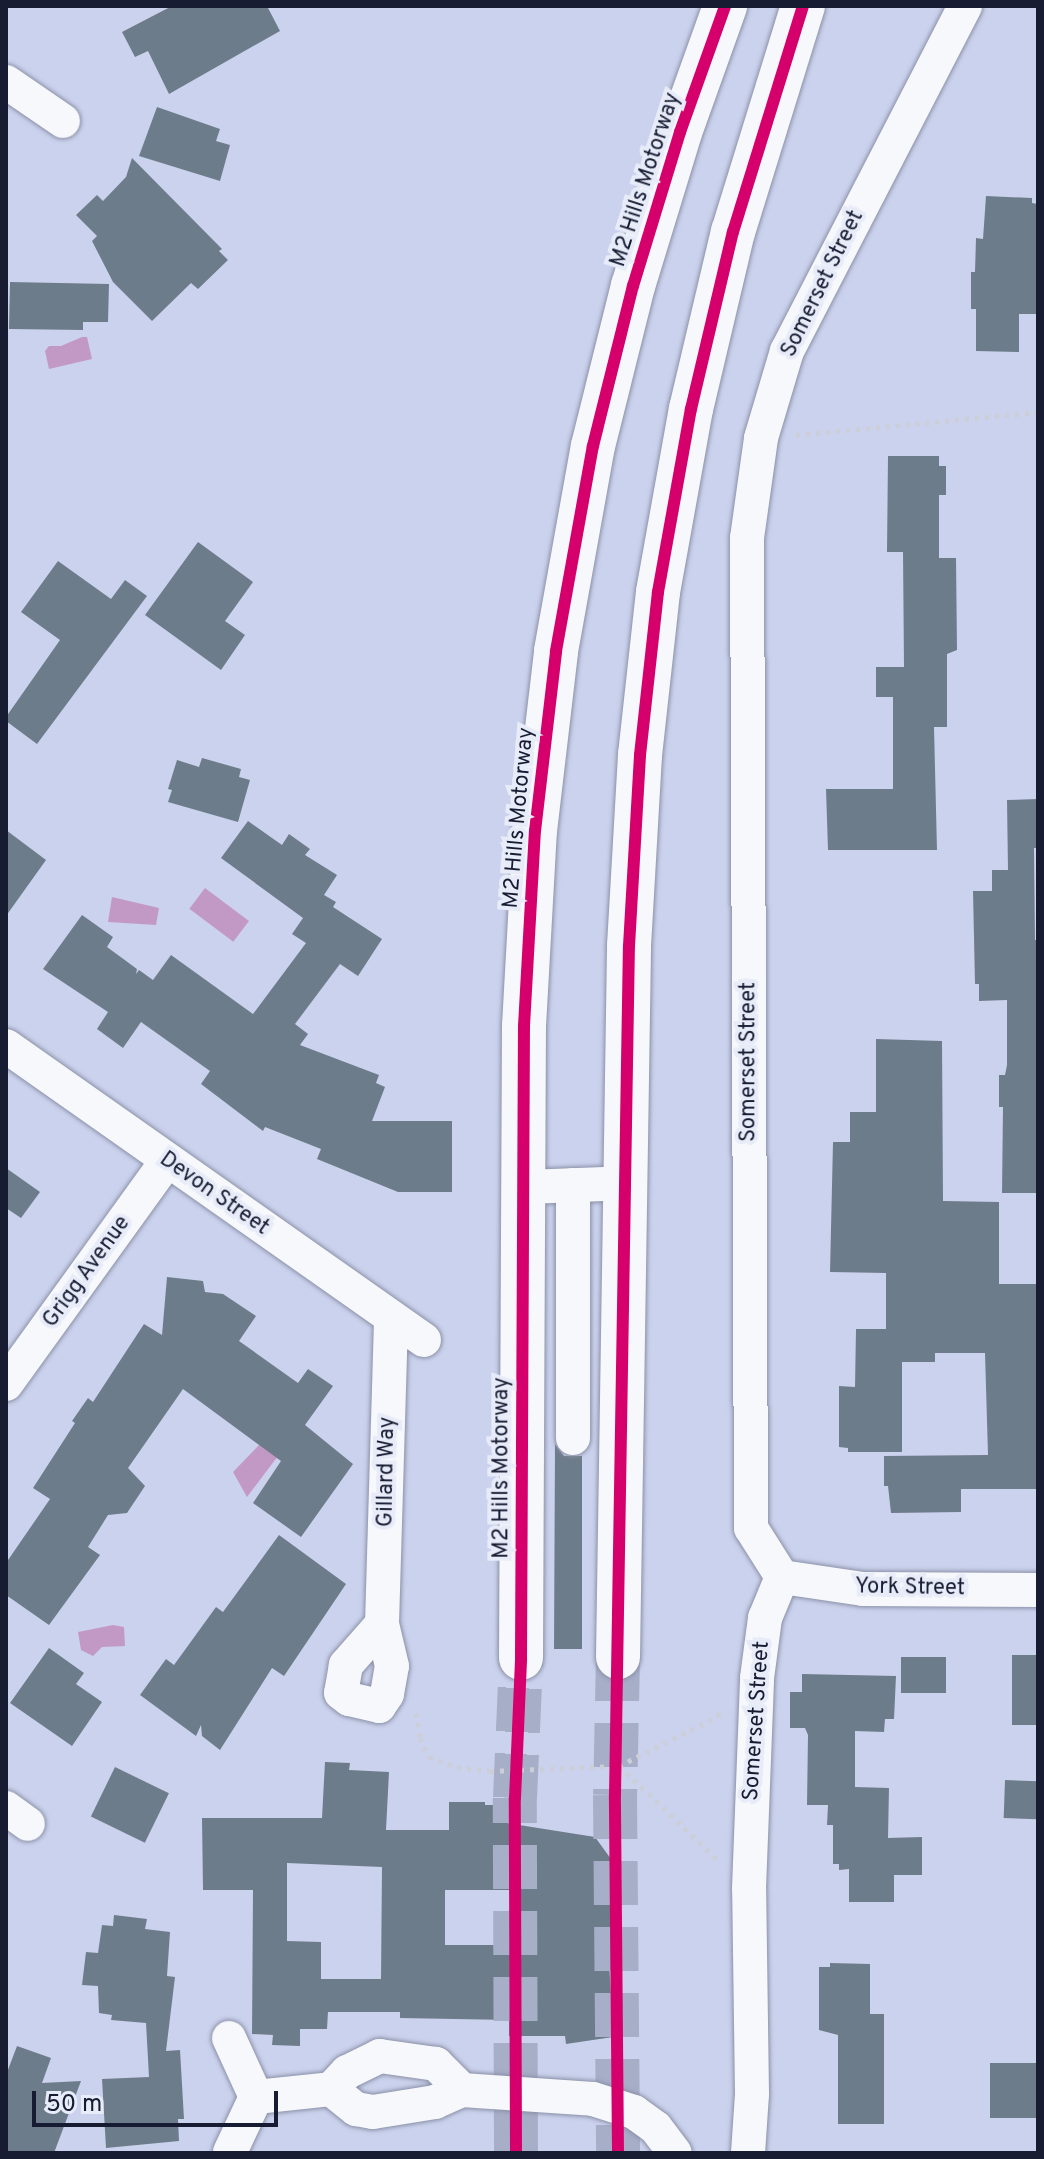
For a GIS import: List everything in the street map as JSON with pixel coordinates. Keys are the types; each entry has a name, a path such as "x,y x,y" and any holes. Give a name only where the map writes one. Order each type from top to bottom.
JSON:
{"highway":[{"name":"M2 Hills Motorway","path":"521,1658 524,1026 535,831 556,651 593,446 633,286 680,132 725,6"},
{"path":"618,1657 629,946 640,755 658,592 691,409 733,232 803,6"}],"street":[{"name":"Somerset Street","path":"748,2153 752,2094 749,1889 757,1678 765,1618 782,1577 751,1528 747,538 761,438 787,351 965,6"},
{"path":"6,82 63,121"},
{"name":"Devon Street","path":"6,1046 391,1320 424,1340"},
{"name":"Grigg Avenue","path":"6,1384 167,1161"},
{"path":"524,1187 626,1183"},
{"path":"573,1185 573,1438"},
{"name":"Gillard Way","path":"382,1624 391,1320"},
{"name":"York Street","path":"782,1577 863,1589 1038,1590"},
{"path":"229,2038 256,2097 230,2152"},
{"path":"256,2097 331,2089 347,2072 365,2060 380,2056 436,2064 462,2090"},
{"path":"331,2089 356,2109 373,2112 435,2102 462,2090 593,2099 634,2112 656,2128 675,2153"}],"path":[{"path":"761,438 1038,412"},
{"path":"619,1766 718,1716 729,1686 757,1678"}],"shaded area":[{"path":"87,337 92,359 49,369 45,351 49,346 61,346"},
{"path":"205,888 249,921 233,942 189,909"},
{"path":"112,897 159,908 156,925 108,922"},
{"path":"261,1443 278,1456 247,1497 233,1472"},
{"path":"113,1625 124,1627 125,1646 102,1647 93,1656 81,1650 78,1632"}],"building":[{"path":"172,6 267,6 280,31 169,94 148,51 135,57 122,32"},
{"path":"157,107 220,129 216,141 230,145 220,181 139,156"},
{"path":"132,158 222,249 219,251 228,260 198,289 191,283 152,321 113,282 92,241 97,236 76,215 97,195 103,201 126,177"},
{"path":"986,196 1032,198 1032,203 1038,204 1038,314 1019,314 1019,352 976,351 976,309 971,309 971,272 975,272 976,238 983,239"},
{"path":"10,282 109,284 108,322 83,322 83,330 9,329"},
{"path":"888,456 939,456 939,466 946,466 946,495 939,495 939,558 956,558 957,650 947,654 947,727 934,727 937,850 828,850 826,789 893,789 893,697 876,697 876,667 904,667 903,552 887,552"},
{"path":"198,542 253,582 225,621 245,635 221,670 145,615"},
{"path":"58,561 111,599 125,580 147,596 37,744 6,721 6,717 60,640 21,612"},
{"path":"202,758 241,769 239,777 250,780 238,822 168,802 172,790 168,789 177,760 199,767"},
{"path":"1038,799 1038,848 1034,848 1035,940 1038,940 1038,1193 1002,1193 1003,1107 999,1107 999,1075 1005,1075 1007,1065 1007,1000 979,1001 979,984 975,984 973,891 992,891 992,870 1008,870 1007,800"},
{"path":"248,821 282,845 289,834 310,849 305,855 337,875 324,895 336,902 333,907 382,939 358,976 340,964 295,1024 308,1034 300,1045 379,1075 376,1083 385,1087 372,1121 452,1121 452,1192 398,1192 317,1159 321,1149 265,1127 263,1131 201,1084 210,1071 141,1022 123,1048 97,1029 108,1012 43,969 82,915 113,937 107,947 137,969 136,974 139,970 153,980 171,955 253,1014 306,943 292,934 303,918 221,858"},
{"path":"6,830 46,860 6,916"},
{"path":"876,1039 942,1041 943,1201 999,1202 999,1284 1038,1284 1038,1489 961,1489 961,1512 891,1513 888,1486 884,1486 884,1456 988,1455 985,1353 935,1353 935,1362 902,1362 902,1452 848,1452 848,1448 839,1447 839,1386 855,1387 856,1329 886,1329 886,1273 830,1272 833,1142 850,1142 850,1112 876,1112"},
{"path":"6,1168 40,1192 21,1218 6,1208"},
{"path":"167,1277 203,1281 205,1292 223,1294 256,1316 239,1341 298,1383 308,1369 333,1386 305,1425 353,1464 301,1537 253,1503 281,1461 183,1389 128,1468 145,1486 127,1513 108,1515 88,1547 100,1555 49,1625 6,1595 6,1563 50,1499 33,1488 75,1423 72,1421 88,1398 93,1402 144,1324 162,1335"},
{"path":"555,1444 564,1456 582,1456 582,1649 554,1649"},
{"path":"279,1535 346,1584 284,1676 272,1668 220,1750 202,1736 201,1725 196,1736 140,1695 166,1659 174,1665 216,1607 223,1612"},
{"path":"49,1648 84,1673 76,1684 102,1702 72,1746 10,1703"},
{"path":"1012,1655 1038,1655 1038,1725 1012,1725"},
{"path":"901,1657 946,1657 946,1693 901,1693"},
{"path":"802,1674 896,1676 894,1719 885,1719 884,1732 855,1731 855,1787 889,1788 888,1838 922,1837 922,1875 894,1875 894,1902 849,1902 849,1869 839,1870 839,1864 833,1864 833,1825 827,1825 828,1805 807,1805 808,1735 805,1728 790,1728 790,1692 802,1692"},
{"path":"325,1762 350,1763 349,1770 389,1772 386,1830 449,1830 449,1802 485,1802 485,1805 500,1805 500,1822 595,1837 611,1859 605,1893 617,1895 608,1941 613,2037 566,2044 565,2036 509,2036 509,2020 400,2018 400,2012 328,2012 327,2029 300,2029 300,2046 272,2045 273,2035 252,2034 253,1890 203,1890 202,1818 322,1818","holes":["287,1863 382,1867 381,1979 321,1979 321,1942 287,1941","445,1890 514,1890 506,1945 445,1945"]},
{"path":"115,1767 169,1793 145,1843 91,1816"},
{"path":"1005,1780 1038,1781 1037,1819 1004,1818"},
{"path":"114,1915 147,1919 145,1929 170,1932 167,1976 175,1977 166,2051 180,2050 184,2119 178,2119 179,2141 106,2148 102,2079 149,2077 146,2023 111,2020 112,2015 99,2013 98,1986 82,1985 86,1952 98,1953 102,1925 113,1926"},
{"path":"830,1963 870,1964 870,2014 884,2014 884,2124 838,2124 838,2035 819,2030 819,1967 830,1967"},
{"path":"17,2046 51,2058 42,2083 81,2081 54,2153 6,2153 6,2075"},
{"path":"990,2063 1038,2063 1038,2118 990,2118"}],"tunnel":[{"path":"618,1657 615,1795 618,2153"},
{"path":"516,2153 515,1798 521,1658"}],"cycle path":[{"path":"516,2153 515,1798 521,1658 524,1026 535,831 556,651 593,446 633,286 680,132 725,6"},
{"path":"618,2153 615,1795 629,946 640,755 658,592 691,409 733,232 803,6"}]}
